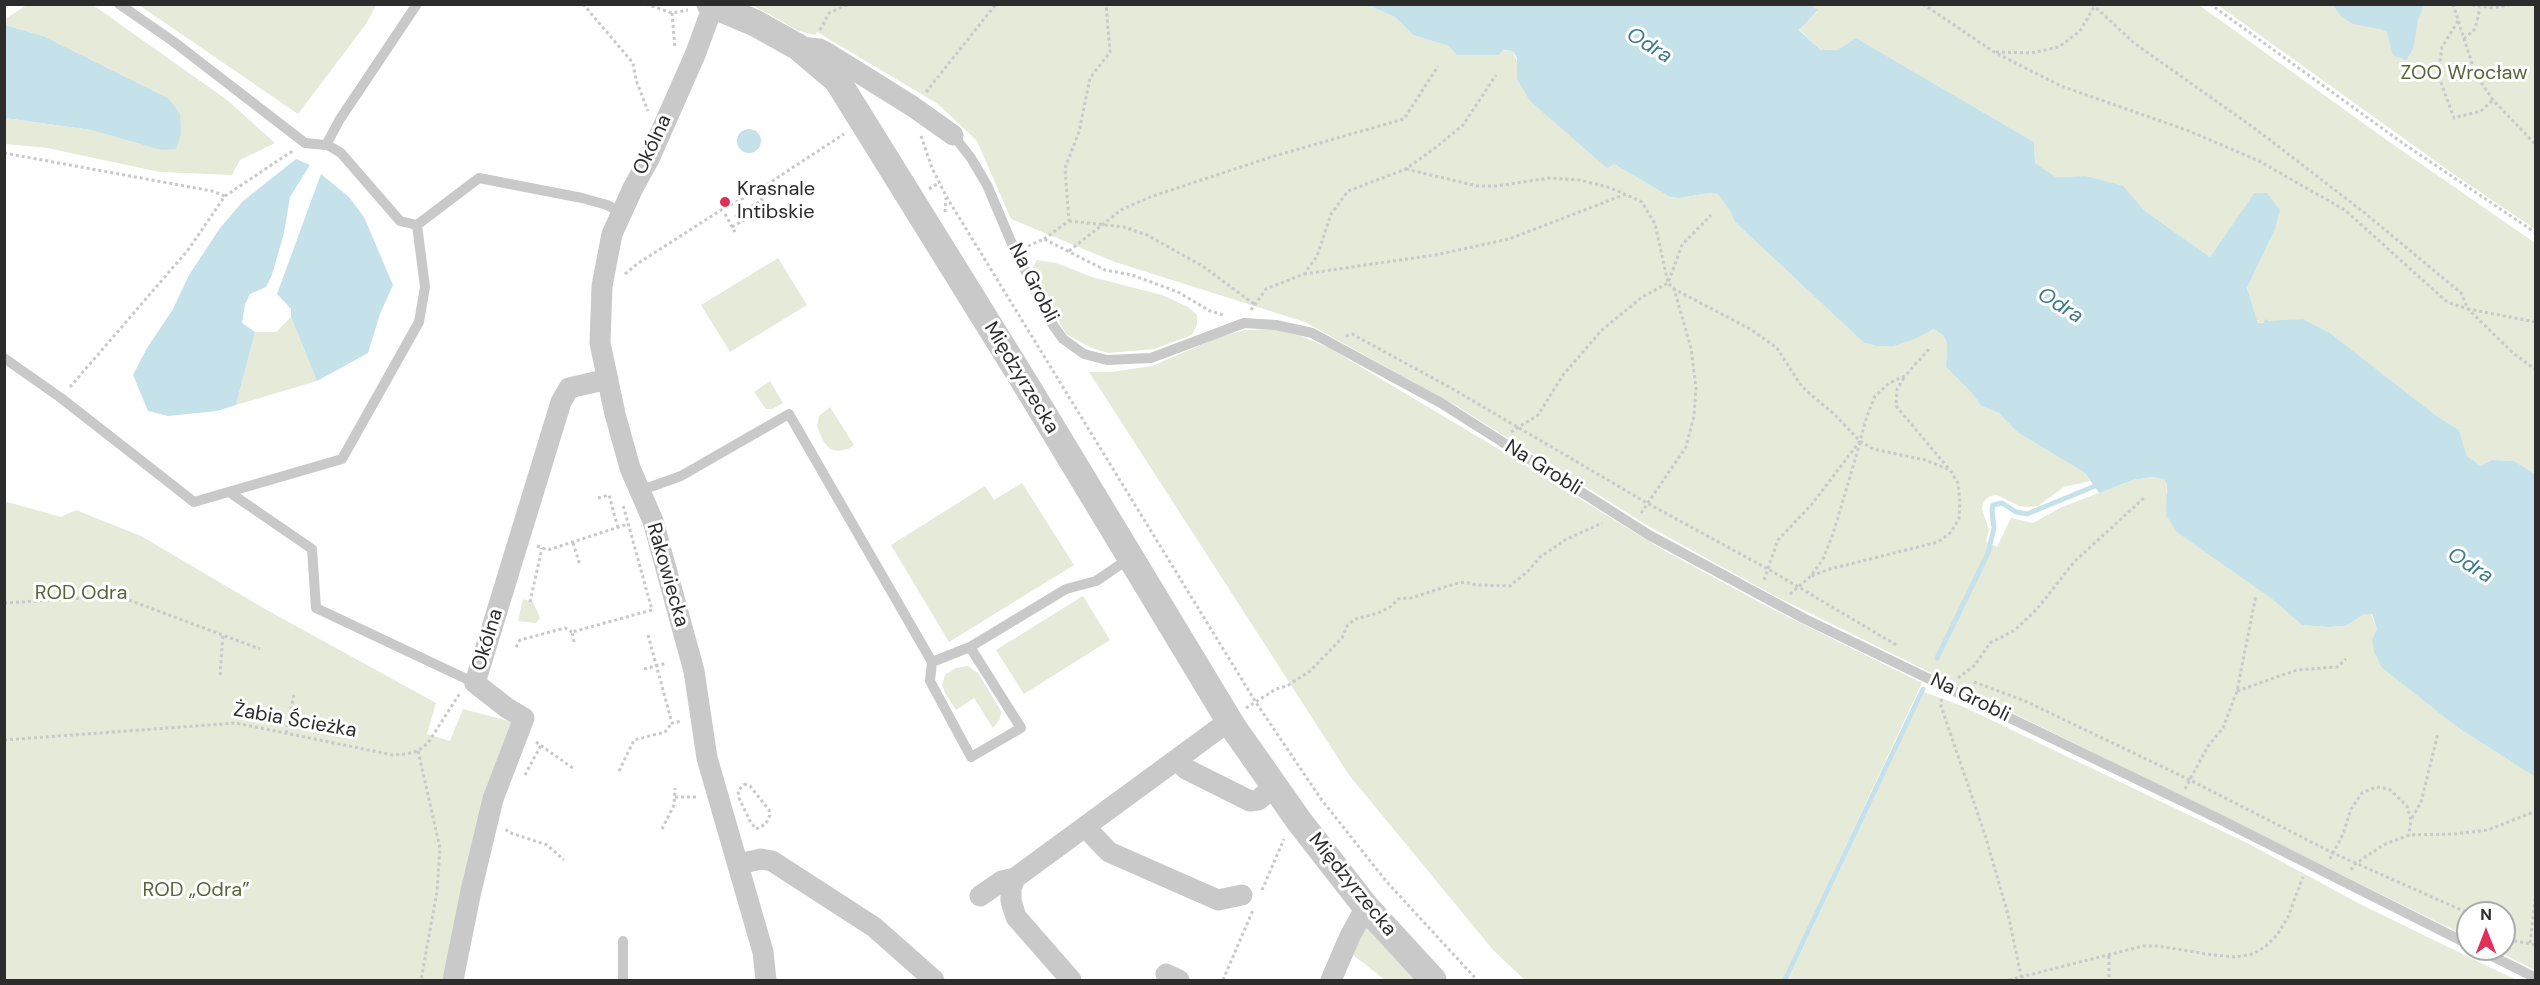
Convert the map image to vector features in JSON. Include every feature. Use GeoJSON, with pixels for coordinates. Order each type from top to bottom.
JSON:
{"type":"FeatureCollection","features":[{"type":"Feature","properties":{"kind":"street","name":"Na Grobli"},"geometry":{"type":"LineString","coordinates":[[711,5],[768,29],[921,103],[952,135]]}},
{"type":"Feature","properties":{"kind":"street","name":"Okólna"},"geometry":{"type":"LineString","coordinates":[[602,286],[612,234],[633,188],[650,159],[695,55],[711,5]]}},
{"type":"Feature","properties":{"kind":"street","name":"Międzyrzecka"},"geometry":{"type":"LineString","coordinates":[[808,48],[837,80],[864,121],[1228,721],[1274,787],[1366,907],[1433,981]]}},
{"type":"Feature","properties":{"kind":"street","name":"Rakowiecka"},"geometry":{"type":"LineString","coordinates":[[602,286],[600,343],[615,414],[639,491],[653,521],[694,671],[707,758],[763,952],[766,981]]}},
{"type":"Feature","properties":{"kind":"street","name":"Okólna"},"geometry":{"type":"LineString","coordinates":[[453,981],[493,799],[524,718],[475,683],[561,402],[569,388],[608,379]]}},
{"type":"Feature","properties":{"kind":"street"},"geometry":{"type":"LineString","coordinates":[[980,896],[1002,881],[1015,878],[1086,828],[1228,721]]}},
{"type":"Feature","properties":{"kind":"street"},"geometry":{"type":"LineString","coordinates":[[1177,760],[1186,769],[1250,801],[1258,800],[1274,787]]}},
{"type":"Feature","properties":{"kind":"street"},"geometry":{"type":"LineString","coordinates":[[1086,828],[1109,852],[1218,900],[1242,895]]}},
{"type":"Feature","properties":{"kind":"street"},"geometry":{"type":"LineString","coordinates":[[739,864],[761,859],[772,861],[874,927],[934,981]]}},
{"type":"Feature","properties":{"kind":"street"},"geometry":{"type":"LineString","coordinates":[[1015,878],[1011,888],[1011,901],[1016,917],[1021,926],[1071,981]]}},
{"type":"Feature","properties":{"kind":"street"},"geometry":{"type":"LineString","coordinates":[[1331,981],[1350,936],[1366,907]]}},
{"type":"Feature","properties":{"kind":"lane"},"geometry":{"type":"LineString","coordinates":[[119,4],[174,42],[305,143],[326,144],[341,153],[400,221],[417,225]]}},
{"type":"Feature","properties":{"kind":"lane"},"geometry":{"type":"LineString","coordinates":[[326,144],[340,119],[417,4]]}},
{"type":"Feature","properties":{"kind":"lane","name":"Na Grobli"},"geometry":{"type":"LineString","coordinates":[[952,135],[987,185],[1015,251],[1053,326],[1063,339],[1084,354],[1107,360],[1151,358],[1244,323],[1285,327],[1312,333],[1441,403],[1635,526],[1777,603],[2456,938]]}},
{"type":"Feature","properties":{"kind":"lane"},"geometry":{"type":"LineString","coordinates":[[417,225],[478,178],[582,198],[607,205],[622,213]]}},
{"type":"Feature","properties":{"kind":"lane"},"geometry":{"type":"LineString","coordinates":[[4,358],[61,398],[194,502],[342,459],[419,322],[425,287],[417,225]]}},
{"type":"Feature","properties":{"kind":"lane"},"geometry":{"type":"LineString","coordinates":[[639,491],[681,476],[789,414],[932,662],[930,681],[971,757],[1021,728],[970,647]]}},
{"type":"Feature","properties":{"kind":"lane"},"geometry":{"type":"LineString","coordinates":[[229,492],[312,549],[316,608],[475,683]]}},
{"type":"Feature","properties":{"kind":"lane"},"geometry":{"type":"LineString","coordinates":[[932,662],[970,647],[1066,589],[1096,581],[1130,558]]}},
{"type":"Feature","properties":{"kind":"lane"},"geometry":{"type":"LineString","coordinates":[[623,941],[623,981]]}},
{"type":"Feature","properties":{"kind":"lane"},"geometry":{"type":"LineString","coordinates":[[2502,961],[2535,978]]}},
{"type":"Feature","properties":{"kind":"path"},"geometry":{"type":"LineString","coordinates":[[583,4],[633,63],[636,80],[651,118]]}},
{"type":"Feature","properties":{"kind":"path"},"geometry":{"type":"LineString","coordinates":[[646,4],[672,13],[676,53]]}},
{"type":"Feature","properties":{"kind":"path"},"geometry":{"type":"LineString","coordinates":[[808,48],[818,35],[829,13],[849,4]]}},
{"type":"Feature","properties":{"kind":"path"},"geometry":{"type":"LineString","coordinates":[[996,4],[921,103],[916,122],[932,168],[1035,343],[1255,701],[1336,818],[1386,881],[1476,981]]}},
{"type":"Feature","properties":{"kind":"path"},"geometry":{"type":"LineString","coordinates":[[1069,221],[1065,168],[1079,132],[1090,78],[1110,52],[1106,4]]}},
{"type":"Feature","properties":{"kind":"path"},"geometry":{"type":"LineString","coordinates":[[1923,4],[1994,52],[2061,86],[2189,131],[2259,161],[2345,210],[2447,302],[2468,309],[2535,322]]}},
{"type":"Feature","properties":{"kind":"path"},"geometry":{"type":"LineString","coordinates":[[2210,4],[2404,144],[2535,233]]}},
{"type":"Feature","properties":{"kind":"path"},"geometry":{"type":"LineString","coordinates":[[2452,4],[2475,73],[2493,100],[2535,145]]}},
{"type":"Feature","properties":{"kind":"path"},"geometry":{"type":"LineString","coordinates":[[2466,4],[2480,7],[2512,5]]}},
{"type":"Feature","properties":{"kind":"path"},"geometry":{"type":"LineString","coordinates":[[1994,52],[2031,53],[2059,46],[2080,31],[2093,6],[2134,43],[2257,130],[2366,214],[2461,293],[2468,309],[2513,353],[2535,370]]}},
{"type":"Feature","properties":{"kind":"path"},"geometry":{"type":"LineString","coordinates":[[2464,39],[2475,29],[2480,7]]}},
{"type":"Feature","properties":{"kind":"path"},"geometry":{"type":"LineString","coordinates":[[2458,21],[2442,47],[2440,61],[2440,80],[2454,118],[2481,111],[2493,100]]}},
{"type":"Feature","properties":{"kind":"path"},"geometry":{"type":"LineString","coordinates":[[1069,250],[1121,210],[1150,197],[1274,156],[1404,119],[1438,66]]}},
{"type":"Feature","properties":{"kind":"path"},"geometry":{"type":"LineString","coordinates":[[1304,274],[1317,255],[1331,214],[1348,191],[1406,169],[1463,125],[1496,75]]}},
{"type":"Feature","properties":{"kind":"path"},"geometry":{"type":"LineString","coordinates":[[622,277],[656,252],[722,210],[757,191],[864,121]]}},
{"type":"Feature","properties":{"kind":"path"},"geometry":{"type":"LineString","coordinates":[[61,398],[188,250],[225,196],[305,143]]}},
{"type":"Feature","properties":{"kind":"path"},"geometry":{"type":"LineString","coordinates":[[4,153],[212,191],[225,196]]}},
{"type":"Feature","properties":{"kind":"path"},"geometry":{"type":"LineString","coordinates":[[1406,169],[1477,186],[1497,186],[1550,178],[1580,180],[1626,194],[1642,202],[1655,224],[1668,283],[1674,289],[1752,330],[1777,348],[1802,387],[1834,414],[1860,441],[1873,449],[1925,460],[1950,470]]}},
{"type":"Feature","properties":{"kind":"path"},"geometry":{"type":"LineString","coordinates":[[936,184],[940,182]]}},
{"type":"Feature","properties":{"kind":"path"},"geometry":{"type":"LineString","coordinates":[[732,227],[764,208],[762,205],[738,219],[736,216],[762,200],[757,191]]}},
{"type":"Feature","properties":{"kind":"path"},"geometry":{"type":"LineString","coordinates":[[1044,239],[1105,270],[1132,275],[1178,292],[1210,310],[1244,323],[1254,304],[1266,289],[1304,274],[1435,255],[1509,239],[1626,194]]}},
{"type":"Feature","properties":{"kind":"path"},"geometry":{"type":"LineString","coordinates":[[725,214],[735,232]]}},
{"type":"Feature","properties":{"kind":"path"},"geometry":{"type":"LineString","coordinates":[[1500,441],[1538,415],[1563,375],[1602,330],[1642,297],[1668,283],[1682,245],[1711,215]]}},
{"type":"Feature","properties":{"kind":"path"},"geometry":{"type":"LineString","coordinates":[[1015,251],[1044,239],[1069,221],[1124,227],[1173,248],[1204,267],[1254,304]]}},
{"type":"Feature","properties":{"kind":"path"},"geometry":{"type":"LineString","coordinates":[[1635,526],[1647,503],[1667,478],[1686,447],[1694,416],[1696,388],[1691,348],[1674,289]]}},
{"type":"Feature","properties":{"kind":"path"},"geometry":{"type":"LineString","coordinates":[[1330,342],[1353,334],[1451,388],[1647,503],[1768,569],[1900,647]]}},
{"type":"Feature","properties":{"kind":"path"},"geometry":{"type":"LineString","coordinates":[[1811,576],[1830,569],[1938,542],[1950,533],[1959,519],[1958,483],[1950,470],[1896,406],[1897,389],[1905,376],[1930,348]]}},
{"type":"Feature","properties":{"kind":"path"},"geometry":{"type":"LineString","coordinates":[[1777,603],[1799,588],[1823,559],[1833,534],[1867,416],[1875,396],[1889,383],[1905,376]]}},
{"type":"Feature","properties":{"kind":"path"},"geometry":{"type":"LineString","coordinates":[[1760,593],[1778,540],[1812,504],[1860,441]]}},
{"type":"Feature","properties":{"kind":"path"},"geometry":{"type":"LineString","coordinates":[[598,498],[609,495],[618,528]]}},
{"type":"Feature","properties":{"kind":"path"},"geometry":{"type":"LineString","coordinates":[[1959,677],[1975,665],[1990,643],[2015,630],[2037,609],[2074,562],[2145,496]]}},
{"type":"Feature","properties":{"kind":"path"},"geometry":{"type":"LineString","coordinates":[[1255,701],[1310,671],[1341,638],[1347,626],[1355,619],[1378,613],[1392,606],[1398,599],[1411,598],[1462,582],[1476,585],[1510,586],[1540,557],[1616,513]]}},
{"type":"Feature","properties":{"kind":"path"},"geometry":{"type":"LineString","coordinates":[[536,546],[548,550],[628,525]]}},
{"type":"Feature","properties":{"kind":"path"},"geometry":{"type":"LineString","coordinates":[[573,543],[580,565]]}},
{"type":"Feature","properties":{"kind":"path"},"geometry":{"type":"LineString","coordinates":[[530,602],[542,548]]}},
{"type":"Feature","properties":{"kind":"path"},"geometry":{"type":"LineString","coordinates":[[2180,801],[2208,746],[2223,728],[2237,691],[2256,595]]}},
{"type":"Feature","properties":{"kind":"path"},"geometry":{"type":"LineString","coordinates":[[4,603],[117,596],[260,650]]}},
{"type":"Feature","properties":{"kind":"path"},"geometry":{"type":"LineString","coordinates":[[516,647],[520,640],[565,628],[572,632],[652,610]]}},
{"type":"Feature","properties":{"kind":"path"},"geometry":{"type":"LineString","coordinates":[[572,632],[574,642]]}},
{"type":"Feature","properties":{"kind":"path"},"geometry":{"type":"LineString","coordinates":[[648,635],[672,723]]}},
{"type":"Feature","properties":{"kind":"path"},"geometry":{"type":"LineString","coordinates":[[220,675],[223,636]]}},
{"type":"Feature","properties":{"kind":"path"},"geometry":{"type":"LineString","coordinates":[[2237,691],[2298,670],[2337,667],[2346,659]]}},
{"type":"Feature","properties":{"kind":"path"},"geometry":{"type":"LineString","coordinates":[[644,669],[667,663]]}},
{"type":"Feature","properties":{"kind":"path"},"geometry":{"type":"LineString","coordinates":[[1949,672],[2025,701],[2190,780],[2333,854],[2456,908]]}},
{"type":"Feature","properties":{"kind":"path"},"geometry":{"type":"LineString","coordinates":[[422,981],[437,891],[440,848],[418,751],[428,743],[464,689],[475,683]]}},
{"type":"Feature","properties":{"kind":"path"},"geometry":{"type":"LineString","coordinates":[[1948,687],[1940,703],[1985,835],[2008,914],[2022,978]]}},
{"type":"Feature","properties":{"kind":"path"},"geometry":{"type":"LineString","coordinates":[[286,733],[294,694]]}},
{"type":"Feature","properties":{"kind":"path"},"geometry":{"type":"LineString","coordinates":[[618,771],[634,740],[665,732],[672,723],[684,720]]}},
{"type":"Feature","properties":{"kind":"path","name":"Żabia Ścieżka"},"geometry":{"type":"LineString","coordinates":[[4,740],[236,723],[393,755],[418,751]]}},
{"type":"Feature","properties":{"kind":"path"},"geometry":{"type":"LineString","coordinates":[[2409,835],[2411,820],[2421,802],[2438,733]]}},
{"type":"Feature","properties":{"kind":"path"},"geometry":{"type":"LineString","coordinates":[[536,741],[574,769]]}},
{"type":"Feature","properties":{"kind":"path"},"geometry":{"type":"LineString","coordinates":[[525,776],[541,745]]}},
{"type":"Feature","properties":{"kind":"path"},"geometry":{"type":"LineString","coordinates":[[744,783],[750,786],[769,810],[770,815],[766,824],[756,829],[739,798],[738,791],[744,783]]}},
{"type":"Feature","properties":{"kind":"path"},"geometry":{"type":"LineString","coordinates":[[2324,872],[2343,834],[2350,809],[2362,793],[2376,787],[2389,789],[2407,806],[2411,820]]}},
{"type":"Feature","properties":{"kind":"path"},"geometry":{"type":"LineString","coordinates":[[662,829],[674,805],[675,788]]}},
{"type":"Feature","properties":{"kind":"path"},"geometry":{"type":"LineString","coordinates":[[675,796],[702,796]]}},
{"type":"Feature","properties":{"kind":"path"},"geometry":{"type":"LineString","coordinates":[[2343,882],[2355,864],[2383,845],[2409,835],[2454,834],[2488,830],[2535,811]]}},
{"type":"Feature","properties":{"kind":"path"},"geometry":{"type":"LineString","coordinates":[[509,818],[508,832],[547,845],[564,860]]}},
{"type":"Feature","properties":{"kind":"path"},"geometry":{"type":"LineString","coordinates":[[2009,981],[2143,946],[2158,946],[2213,956],[2236,957],[2253,954],[2277,935],[2288,917],[2308,864]]}},
{"type":"Feature","properties":{"kind":"path"},"geometry":{"type":"LineString","coordinates":[[2530,943],[2535,891]]}},
{"type":"Feature","properties":{"kind":"path"},"geometry":{"type":"LineString","coordinates":[[2516,941],[2535,945]]}},
{"type":"Feature","properties":{"kind":"path"},"geometry":{"type":"LineString","coordinates":[[2109,956],[2109,981]]}},
{"type":"Feature","properties":{"kind":"green space"},"geometry":{"type":"Polygon","coordinates":[[[27,5],[93,5],[227,100],[275,143],[240,160],[232,175],[160,172],[47,148],[5,144],[4,118],[91,130],[161,150],[168,98],[43,36],[5,25],[5,19],[27,5]]]}},
{"type":"Feature","properties":{"kind":"green space"},"geometry":{"type":"Polygon","coordinates":[[[139,5],[376,5],[366,24],[298,114],[139,5]]]}},
{"type":"Feature","properties":{"kind":"green space"},"geometry":{"type":"Polygon","coordinates":[[[752,5],[1368,5],[1395,17],[1413,35],[1449,46],[1513,51],[1530,101],[1557,123],[1614,164],[1670,197],[1718,194],[1732,212],[1735,222],[1863,342],[1915,339],[1934,329],[1943,335],[1947,344],[1946,367],[1972,393],[1981,406],[1999,413],[2017,432],[2085,473],[2090,481],[2064,487],[2038,506],[2019,506],[1997,495],[1990,496],[1984,501],[1982,509],[1989,530],[1986,541],[1997,547],[2011,518],[2033,523],[2062,507],[2133,480],[2152,477],[2164,479],[2167,485],[2166,493],[2302,625],[2345,626],[2365,614],[2371,614],[2377,629],[2372,639],[2382,668],[2457,727],[2535,777],[2535,970],[2516,961],[2516,901],[2456,901],[2456,931],[1773,595],[1650,527],[1458,407],[1305,322],[1115,262],[1011,219],[977,141],[938,104],[817,32],[815,35],[799,31],[752,5]]]}},
{"type":"Feature","properties":{"kind":"green space"},"geometry":{"type":"Polygon","coordinates":[[[1810,5],[2199,5],[2535,243],[2535,474],[2514,461],[2492,460],[2481,466],[2467,456],[2459,430],[2438,417],[2330,333],[2303,319],[2258,323],[2247,288],[2275,229],[2254,193],[2210,257],[2145,211],[2123,187],[2086,176],[2056,177],[2035,163],[2034,142],[1856,38],[1837,50],[1821,50],[1799,29],[1818,11],[1810,5]]]}},
{"type":"Feature","properties":{"kind":"green space","name":"ZOO Wrocław"},"geometry":{"type":"Polygon","coordinates":[[[2218,5],[2535,5],[2535,229],[2452,173],[2218,5]]]}},
{"type":"Feature","properties":{"kind":"green space"},"geometry":{"type":"Polygon","coordinates":[[[778,258],[807,305],[730,352],[701,305],[778,258]]]}},
{"type":"Feature","properties":{"kind":"green space"},"geometry":{"type":"Polygon","coordinates":[[[1037,260],[1056,263],[1092,277],[1162,295],[1188,307],[1197,315],[1197,325],[1192,335],[1154,349],[1108,353],[1092,348],[1066,334],[1032,269],[1037,260]]]}},
{"type":"Feature","properties":{"kind":"green space"},"geometry":{"type":"Polygon","coordinates":[[[291,317],[317,381],[236,405],[255,332],[276,332],[291,317]]]}},
{"type":"Feature","properties":{"kind":"green space"},"geometry":{"type":"Polygon","coordinates":[[[1274,329],[1301,336],[1329,348],[1665,551],[1774,610],[1922,683],[1783,980],[1525,980],[1494,951],[1349,775],[1089,372],[1111,372],[1152,366],[1219,337],[1245,330],[1274,329]]]}},
{"type":"Feature","properties":{"kind":"green space"},"geometry":{"type":"Polygon","coordinates":[[[770,381],[783,403],[772,409],[766,409],[754,392],[770,381]]]}},
{"type":"Feature","properties":{"kind":"green space"},"geometry":{"type":"Polygon","coordinates":[[[830,407],[854,445],[848,449],[838,451],[830,449],[823,441],[817,426],[819,416],[830,407]]]}},
{"type":"Feature","properties":{"kind":"green space"},"geometry":{"type":"Polygon","coordinates":[[[1022,483],[1074,565],[949,642],[891,545],[985,486],[994,500],[1022,483]]]}},
{"type":"Feature","properties":{"kind":"green space"},"geometry":{"type":"Polygon","coordinates":[[[4,501],[61,517],[76,510],[141,536],[265,609],[436,703],[427,734],[450,741],[463,709],[516,723],[446,980],[5,980],[4,501]]]}},
{"type":"Feature","properties":{"kind":"green space"},"geometry":{"type":"Polygon","coordinates":[[[1083,596],[1110,640],[1024,694],[996,650],[1083,596]]]}},
{"type":"Feature","properties":{"kind":"green space"},"geometry":{"type":"Polygon","coordinates":[[[523,599],[533,602],[540,618],[536,623],[518,621],[523,599]]]}},
{"type":"Feature","properties":{"kind":"green space"},"geometry":{"type":"Polygon","coordinates":[[[968,666],[978,673],[1001,711],[1000,719],[993,728],[974,698],[956,710],[945,693],[942,685],[945,675],[956,668],[968,666]]]}},
{"type":"Feature","properties":{"kind":"green space"},"geometry":{"type":"Polygon","coordinates":[[[1924,692],[1962,706],[2247,843],[2362,905],[2456,951],[2456,961],[2477,961],[2516,980],[1788,980],[1924,692]]]}},
{"type":"Feature","properties":{"kind":"green space"},"geometry":{"type":"Polygon","coordinates":[[[1365,925],[1422,980],[1385,980],[1353,955],[1365,925]]]}},
{"type":"Feature","properties":{"kind":"water","name":"Odra"},"geometry":{"type":"Polygon","coordinates":[[[1368,5],[1810,5],[1818,10],[1799,30],[1821,50],[1837,50],[1856,38],[2034,142],[2035,163],[2056,177],[2086,176],[2123,186],[2145,211],[2210,257],[2254,193],[2267,193],[2280,210],[2275,229],[2247,288],[2258,323],[2263,323],[2266,319],[2268,321],[2303,319],[2330,333],[2438,417],[2459,430],[2467,456],[2481,466],[2492,460],[2514,461],[2535,474],[2535,777],[2457,727],[2382,668],[2374,651],[2372,639],[2377,629],[2372,614],[2365,614],[2345,626],[2302,625],[2275,601],[2177,532],[2166,515],[2167,485],[2164,479],[2152,477],[2133,480],[2099,493],[2085,473],[2017,432],[1999,413],[1981,406],[1972,393],[1946,367],[1947,343],[1943,335],[1934,329],[1915,339],[1893,346],[1877,346],[1863,342],[1735,222],[1718,194],[1670,197],[1614,164],[1607,168],[1530,101],[1517,79],[1517,58],[1513,51],[1503,50],[1498,55],[1457,55],[1449,46],[1413,35],[1395,17],[1368,5]]]}},
{"type":"Feature","properties":{"kind":"water"},"geometry":{"type":"Polygon","coordinates":[[[2333,5],[2424,5],[2418,20],[2413,49],[2406,60],[2393,55],[2387,32],[2353,24],[2341,16],[2333,5]]]}},
{"type":"Feature","properties":{"kind":"water"},"geometry":{"type":"Polygon","coordinates":[[[5,25],[43,36],[168,98],[180,114],[181,134],[176,149],[161,150],[91,130],[5,118],[5,25]]]}},
{"type":"Feature","properties":{"kind":"water"},"geometry":{"type":"Polygon","coordinates":[[[749,129],[754,130],[760,136],[760,146],[754,152],[749,153],[744,152],[738,146],[737,141],[738,136],[744,130],[749,129]]]}},
{"type":"Feature","properties":{"kind":"water"},"geometry":{"type":"Polygon","coordinates":[[[296,159],[310,165],[290,197],[284,233],[272,275],[266,287],[250,294],[245,304],[242,323],[255,332],[236,405],[217,411],[168,416],[148,411],[133,375],[147,348],[173,309],[189,275],[220,228],[243,201],[296,159]]]}},
{"type":"Feature","properties":{"kind":"water"},"geometry":{"type":"Polygon","coordinates":[[[321,174],[349,197],[364,217],[393,285],[380,314],[368,353],[317,381],[291,317],[291,309],[277,294],[321,174]]]}},
{"type":"Feature","properties":{"kind":"waterway"},"geometry":{"type":"LineString","coordinates":[[1937,658],[1988,553],[1994,528],[1993,505],[2002,503],[2016,512],[2027,514],[2095,486],[2098,480]]}},
{"type":"Feature","properties":{"kind":"waterway"},"geometry":{"type":"LineString","coordinates":[[1785,980],[1923,689]]}},
{"type":"Feature","properties":{"kind":"place","name":"Krasnale Intibskie"},"geometry":{"type":"Point","coordinates":[725,202]}},
{"type":"Feature","properties":{"kind":"park label","name":"ROD Odra"},"geometry":{"type":"Point","coordinates":[81,594]}},
{"type":"Feature","properties":{"kind":"park label","name":"ROD „Odra”"},"geometry":{"type":"Point","coordinates":[196,891]}}]}
